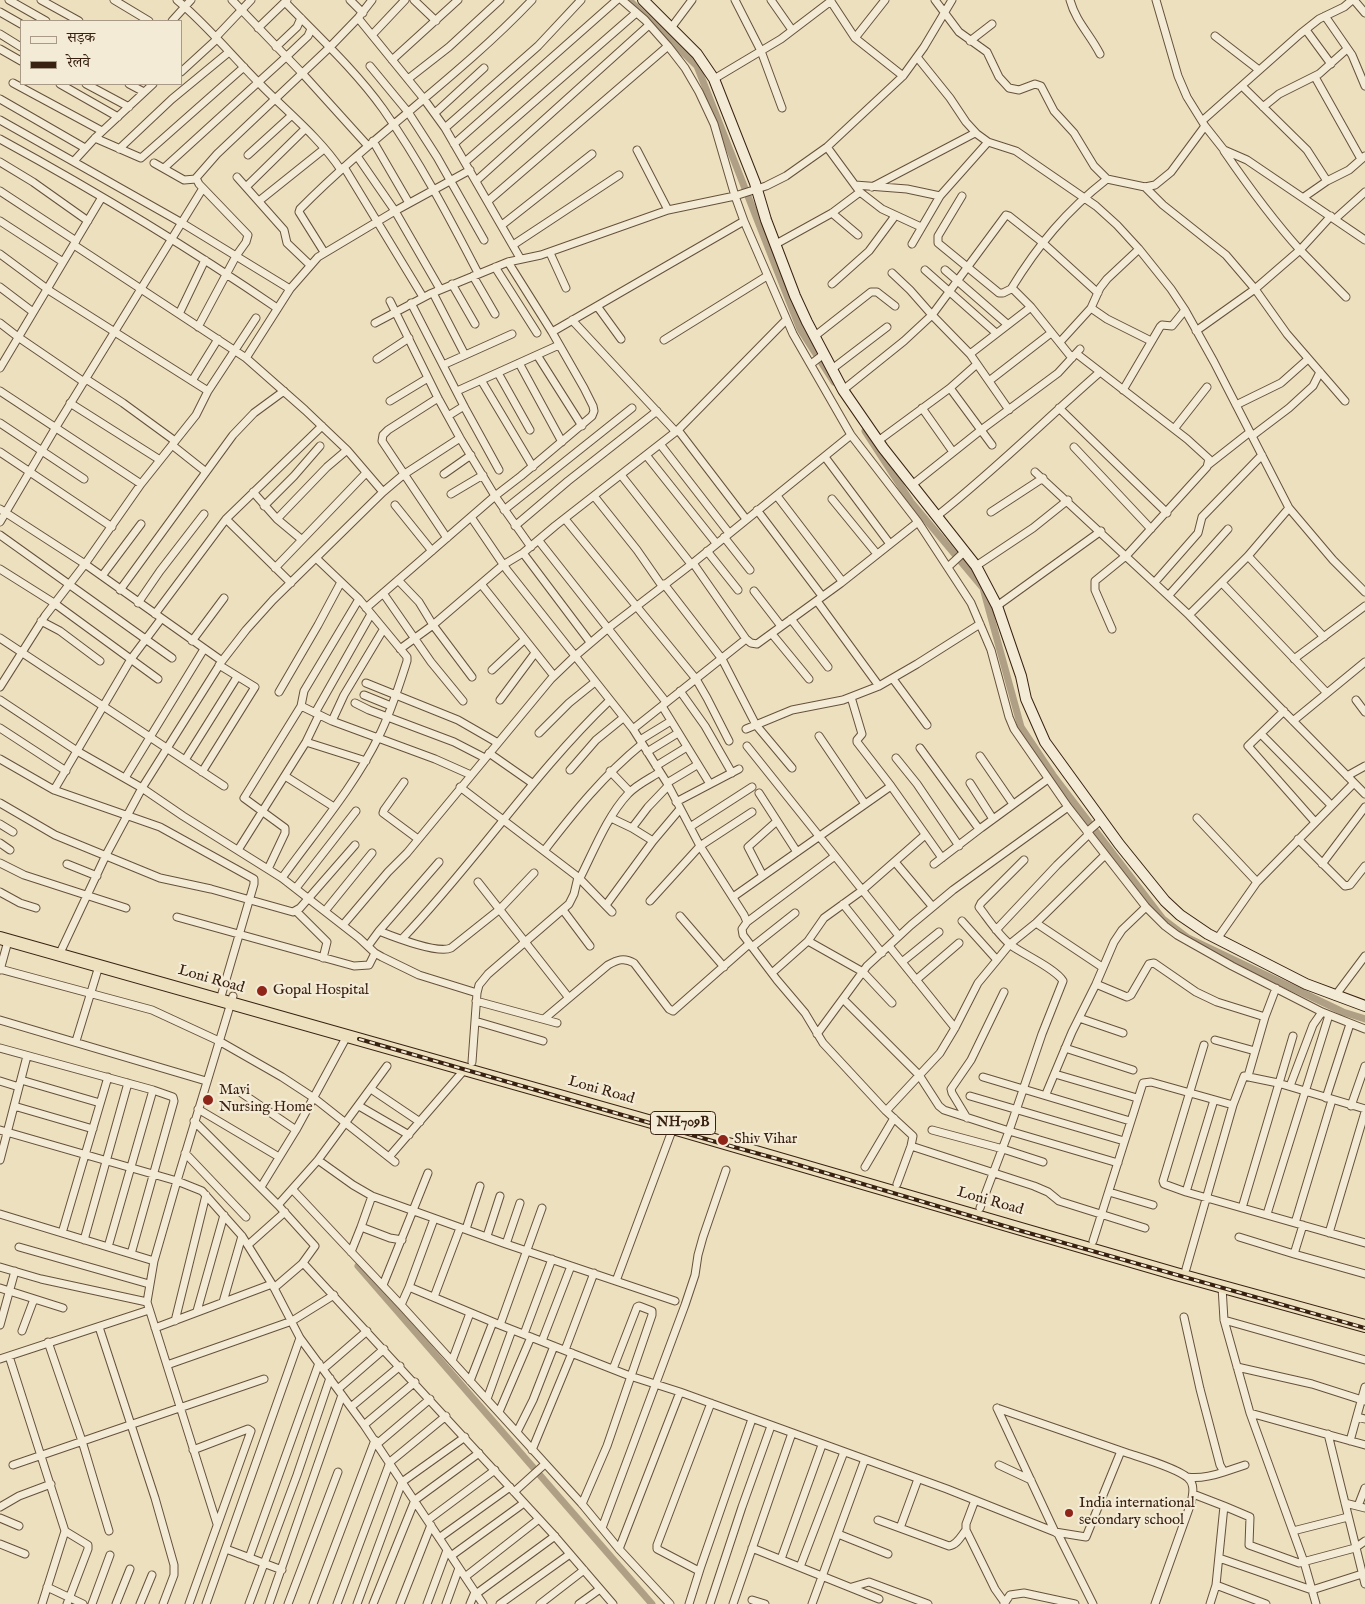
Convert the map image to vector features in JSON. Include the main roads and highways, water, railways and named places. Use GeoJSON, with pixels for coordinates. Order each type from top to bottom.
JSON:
{"type":"FeatureCollection","features":[{"type":"Feature","properties":{"kind":"highway","name":"Loni Road"},"geometry":{"type":"LineString","coordinates":[[3,937],[60,951],[897,1184],[1186,1269],[1365,1318]]}},
{"type":"Feature","properties":{"kind":"highway","name":"Loni Road"},"geometry":{"type":"LineString","coordinates":[[60,951],[99,966],[227,998],[347,1036],[468,1066],[673,1128],[1365,1326]]}},
{"type":"Feature","properties":{"kind":"waterway"},"geometry":{"type":"LineString","coordinates":[[629,0],[697,66],[800,329],[834,382]]}},
{"type":"Feature","properties":{"kind":"waterway"},"geometry":{"type":"LineString","coordinates":[[865,431],[911,502],[983,588],[1021,727],[1053,775],[1163,919],[1188,938],[1343,1012],[1365,1019]]}},
{"type":"Feature","properties":{"kind":"waterway"},"geometry":{"type":"LineString","coordinates":[[358,1266],[652,1604]]}},
{"type":"Feature","properties":{"kind":"railway"},"geometry":{"type":"LineString","coordinates":[[359,1039],[1018,1230],[1365,1328]]}},
{"type":"Feature","properties":{"kind":"place","name":"Gopal Hospital"},"geometry":{"type":"Point","coordinates":[262,991]}},
{"type":"Feature","properties":{"kind":"place","name":"Mavi Nursing Home"},"geometry":{"type":"Point","coordinates":[208,1100]}},
{"type":"Feature","properties":{"kind":"place","name":"Shiv Vihar"},"geometry":{"type":"Point","coordinates":[723,1140]}},
{"type":"Feature","properties":{"kind":"place","name":"India international secondary school"},"geometry":{"type":"Point","coordinates":[1069,1513]}}]}
